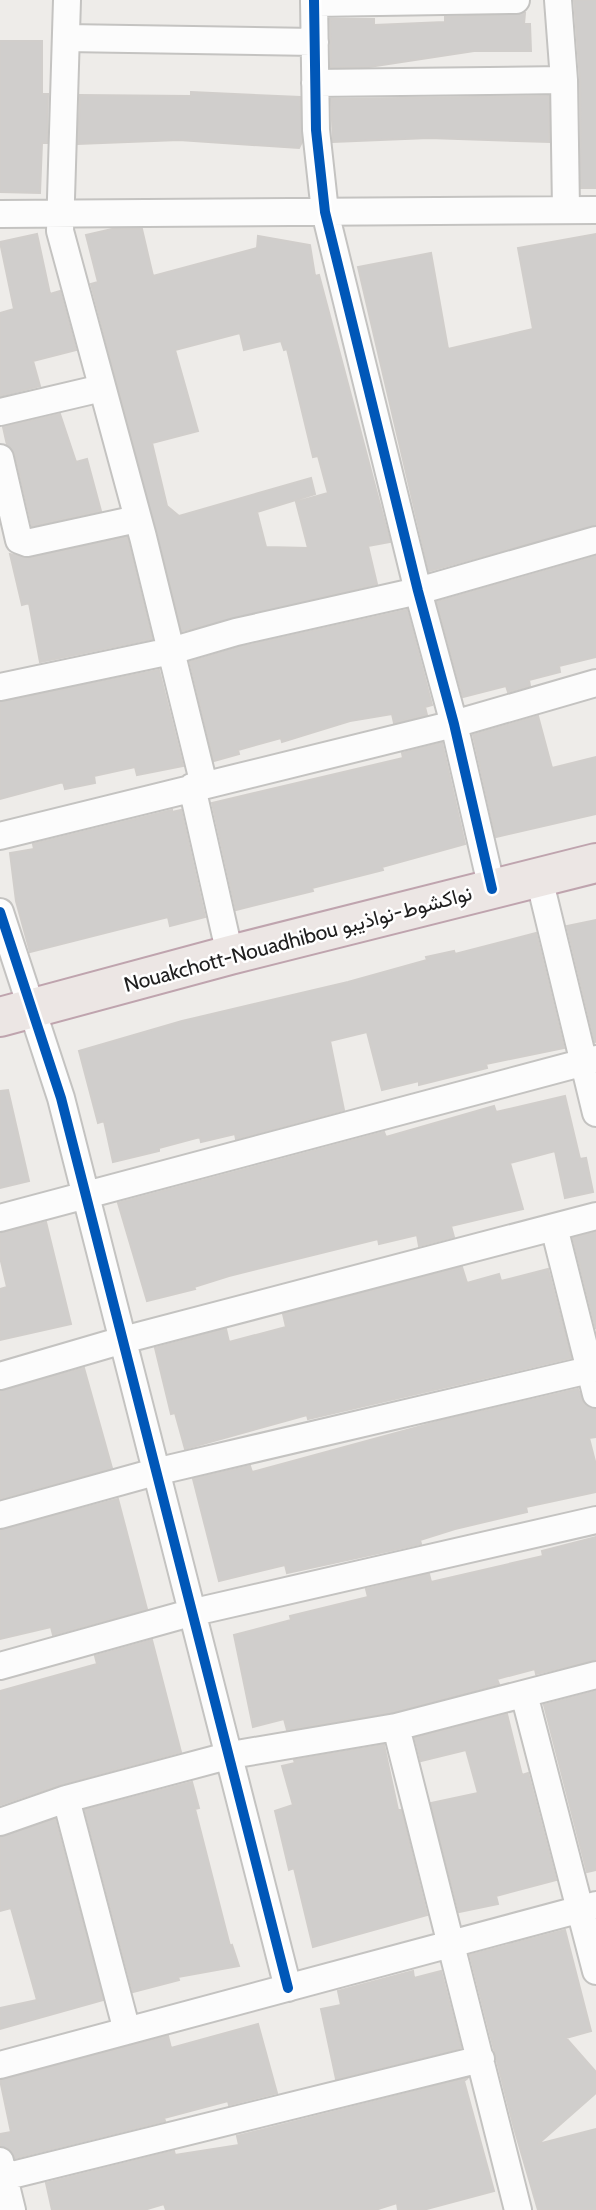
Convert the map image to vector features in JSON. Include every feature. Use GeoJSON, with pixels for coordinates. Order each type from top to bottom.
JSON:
{"type":"FeatureCollection","features":[{"type":"Feature","properties":{"kind":"highway","name":"Nouakchott-Nouadhibou نواكشوط-نواذيبو"},"geometry":{"type":"LineString","coordinates":[[17,1013],[230,955],[596,863]]}},
{"type":"Feature","properties":{"kind":"street"},"geometry":{"type":"LineString","coordinates":[[66,0],[61,215],[63,246],[171,651],[230,955]]}},
{"type":"Feature","properties":{"kind":"street"},"geometry":{"type":"LineString","coordinates":[[492,889],[454,723],[418,591],[325,212],[318,156],[314,2],[516,0]]}},
{"type":"Feature","properties":{"kind":"street"},"geometry":{"type":"LineString","coordinates":[[558,0],[564,80],[566,209]]}},
{"type":"Feature","properties":{"kind":"street"},"geometry":{"type":"LineString","coordinates":[[66,37],[315,42]]}},
{"type":"Feature","properties":{"kind":"street"},"geometry":{"type":"LineString","coordinates":[[315,83],[564,80]]}},
{"type":"Feature","properties":{"kind":"street"},"geometry":{"type":"LineString","coordinates":[[0,214],[596,210]]}},
{"type":"Feature","properties":{"kind":"street"},"geometry":{"type":"LineString","coordinates":[[0,412],[102,388]]}},
{"type":"Feature","properties":{"kind":"street"},"geometry":{"type":"LineString","coordinates":[[0,458],[19,540],[27,543],[137,519]]}},
{"type":"Feature","properties":{"kind":"street"},"geometry":{"type":"LineString","coordinates":[[0,687],[171,651],[236,632],[418,591],[596,540]]}},
{"type":"Feature","properties":{"kind":"street"},"geometry":{"type":"LineString","coordinates":[[0,836],[454,723],[596,683]]}},
{"type":"Feature","properties":{"kind":"street"},"geometry":{"type":"LineString","coordinates":[[539,878],[590,1061],[596,1113]]}},
{"type":"Feature","properties":{"kind":"street"},"geometry":{"type":"LineString","coordinates":[[0,912],[17,1013],[87,1198],[190,1613],[231,1755],[288,1988]]}},
{"type":"Feature","properties":{"kind":"street"},"geometry":{"type":"LineString","coordinates":[[0,1219],[87,1198],[590,1061]]}},
{"type":"Feature","properties":{"kind":"street"},"geometry":{"type":"LineString","coordinates":[[0,1376],[123,1340],[596,1216]]}},
{"type":"Feature","properties":{"kind":"street"},"geometry":{"type":"LineString","coordinates":[[0,1515],[155,1472],[593,1382],[554,1227]]}},
{"type":"Feature","properties":{"kind":"street"},"geometry":{"type":"LineString","coordinates":[[0,1666],[190,1613],[596,1520]]}},
{"type":"Feature","properties":{"kind":"street"},"geometry":{"type":"LineString","coordinates":[[0,1822],[66,1799],[231,1755],[396,1727],[596,1675]]}},
{"type":"Feature","properties":{"kind":"street"},"geometry":{"type":"LineString","coordinates":[[524,1694],[588,1907],[596,1971]]}},
{"type":"Feature","properties":{"kind":"street"},"geometry":{"type":"LineString","coordinates":[[396,1727],[518,2210]]}},
{"type":"Feature","properties":{"kind":"street"},"geometry":{"type":"LineString","coordinates":[[66,1799],[127,2031]]}},
{"type":"Feature","properties":{"kind":"street"},"geometry":{"type":"LineString","coordinates":[[0,2064],[588,1907]]}},
{"type":"Feature","properties":{"kind":"street"},"geometry":{"type":"LineString","coordinates":[[12,2210],[2,2169],[481,2059]]}},
{"type":"Feature","properties":{"kind":"building"},"geometry":{"type":"Polygon","coordinates":[[[574,0],[596,0],[596,188],[581,188],[580,80],[574,0]]]}},
{"type":"Feature","properties":{"kind":"building"},"geometry":{"type":"Polygon","coordinates":[[[525,13],[524,24],[530,24],[531,51],[474,51],[369,67],[331,67],[330,19],[374,19],[374,25],[445,22],[445,17],[525,13]]]}},
{"type":"Feature","properties":{"kind":"building"},"geometry":{"type":"Polygon","coordinates":[[[0,41],[42,41],[42,94],[48,94],[47,143],[42,143],[40,193],[0,192],[0,41]]]}},
{"type":"Feature","properties":{"kind":"building"},"geometry":{"type":"Polygon","coordinates":[[[191,92],[300,97],[302,142],[299,148],[179,140],[78,144],[80,95],[191,96],[191,92]]]}},
{"type":"Feature","properties":{"kind":"building"},"geometry":{"type":"Polygon","coordinates":[[[549,96],[549,142],[429,138],[333,142],[331,99],[549,96]]]}},
{"type":"Feature","properties":{"kind":"building"},"geometry":{"type":"Polygon","coordinates":[[[112,229],[142,229],[153,276],[257,248],[258,236],[310,245],[315,276],[319,275],[390,542],[368,546],[377,584],[182,631],[91,284],[98,282],[86,235],[112,229]],[[240,333],[175,350],[198,431],[152,443],[167,506],[179,516],[311,478],[315,494],[257,512],[266,547],[308,548],[296,502],[328,493],[318,456],[313,457],[287,349],[284,350],[281,341],[244,350],[240,333]]]}},
{"type":"Feature","properties":{"kind":"building"},"geometry":{"type":"Polygon","coordinates":[[[37,234],[50,294],[60,291],[76,350],[33,361],[40,386],[0,396],[0,313],[14,309],[0,242],[37,234]]]}},
{"type":"Feature","properties":{"kind":"building"},"geometry":{"type":"Polygon","coordinates":[[[596,234],[596,525],[429,571],[358,267],[431,253],[448,349],[533,329],[518,248],[596,234]]]}},
{"type":"Feature","properties":{"kind":"building"},"geometry":{"type":"Polygon","coordinates":[[[60,414],[76,462],[87,459],[101,511],[32,526],[15,454],[7,445],[3,427],[60,414]]]}},
{"type":"Feature","properties":{"kind":"building"},"geometry":{"type":"Polygon","coordinates":[[[127,537],[152,639],[40,662],[29,603],[22,605],[10,554],[30,558],[127,537]]]}},
{"type":"Feature","properties":{"kind":"building"},"geometry":{"type":"Polygon","coordinates":[[[596,556],[596,657],[559,666],[560,672],[529,680],[530,686],[508,692],[506,686],[463,697],[437,602],[596,556]]]}},
{"type":"Feature","properties":{"kind":"building"},"geometry":{"type":"Polygon","coordinates":[[[407,610],[432,705],[425,707],[427,715],[394,723],[392,714],[350,721],[282,742],[281,738],[238,750],[239,754],[214,761],[190,662],[240,647],[407,610]]]}},
{"type":"Feature","properties":{"kind":"building"},"geometry":{"type":"Polygon","coordinates":[[[159,670],[183,766],[137,775],[135,767],[94,776],[95,783],[65,789],[63,782],[0,799],[0,702],[159,670]]]}},
{"type":"Feature","properties":{"kind":"building"},"geometry":{"type":"Polygon","coordinates":[[[538,716],[552,768],[596,757],[596,814],[496,837],[473,735],[538,716]]]}},
{"type":"Feature","properties":{"kind":"building"},"geometry":{"type":"Polygon","coordinates":[[[442,743],[465,844],[382,867],[383,870],[312,888],[313,891],[236,910],[212,803],[403,758],[402,753],[442,743]]]}},
{"type":"Feature","properties":{"kind":"building"},"geometry":{"type":"Polygon","coordinates":[[[181,810],[205,917],[170,926],[168,917],[30,952],[16,901],[10,853],[34,849],[33,844],[181,810]]]}},
{"type":"Feature","properties":{"kind":"building"},"geometry":{"type":"Polygon","coordinates":[[[596,920],[596,1041],[595,1042],[567,926],[596,920]]]}},
{"type":"Feature","properties":{"kind":"building"},"geometry":{"type":"Polygon","coordinates":[[[536,933],[564,1048],[486,1064],[487,1068],[419,1085],[419,1081],[382,1090],[367,1032],[330,1041],[344,1110],[236,1139],[235,1134],[201,1142],[200,1137],[159,1148],[159,1151],[113,1162],[104,1121],[98,1123],[79,1051],[182,1021],[348,982],[427,960],[426,957],[454,951],[455,954],[536,933]]]}},
{"type":"Feature","properties":{"kind":"building"},"geometry":{"type":"Polygon","coordinates":[[[8,1090],[29,1181],[0,1188],[0,1091],[8,1090]]]}},
{"type":"Feature","properties":{"kind":"building"},"geometry":{"type":"Polygon","coordinates":[[[565,1096],[580,1159],[586,1158],[593,1192],[565,1198],[555,1151],[510,1163],[523,1209],[451,1226],[454,1237],[419,1246],[417,1235],[379,1244],[378,1239],[229,1276],[194,1287],[195,1289],[147,1301],[118,1203],[384,1132],[386,1137],[494,1106],[496,1112],[565,1096]]]}},
{"type":"Feature","properties":{"kind":"building"},"geometry":{"type":"Polygon","coordinates":[[[46,1222],[71,1324],[0,1340],[0,1289],[7,1287],[0,1257],[0,1233],[46,1222]]]}},
{"type":"Feature","properties":{"kind":"building"},"geometry":{"type":"Polygon","coordinates":[[[596,1232],[596,1329],[573,1238],[596,1232]]]}},
{"type":"Feature","properties":{"kind":"building"},"geometry":{"type":"Polygon","coordinates":[[[462,1267],[467,1283],[499,1274],[501,1281],[548,1269],[571,1358],[308,1419],[307,1415],[185,1449],[175,1413],[171,1414],[155,1348],[226,1329],[229,1342],[286,1327],[283,1314],[462,1267]]]}},
{"type":"Feature","properties":{"kind":"building"},"geometry":{"type":"Polygon","coordinates":[[[84,1368],[112,1468],[0,1499],[0,1391],[84,1368]]]}},
{"type":"Feature","properties":{"kind":"building"},"geometry":{"type":"Polygon","coordinates":[[[578,1389],[584,1404],[596,1409],[596,1437],[589,1438],[596,1465],[596,1492],[526,1507],[527,1512],[455,1529],[420,1540],[421,1544],[287,1573],[285,1565],[219,1581],[193,1479],[250,1466],[252,1472],[440,1421],[578,1389]]]}},
{"type":"Feature","properties":{"kind":"building"},"geometry":{"type":"Polygon","coordinates":[[[118,1499],[147,1609],[53,1635],[51,1627],[0,1639],[0,1530],[118,1499]]]}},
{"type":"Feature","properties":{"kind":"building"},"geometry":{"type":"Polygon","coordinates":[[[596,1537],[596,1660],[536,1674],[535,1669],[497,1679],[499,1684],[393,1712],[287,1730],[284,1719],[253,1727],[234,1635],[291,1620],[290,1616],[368,1597],[366,1589],[429,1574],[431,1582],[543,1556],[542,1551],[596,1537]]]}},
{"type":"Feature","properties":{"kind":"building"},"geometry":{"type":"Polygon","coordinates":[[[152,1640],[181,1752],[62,1784],[0,1805],[0,1691],[97,1664],[95,1656],[152,1640]]]}},
{"type":"Feature","properties":{"kind":"building"},"geometry":{"type":"Polygon","coordinates":[[[596,1691],[596,1870],[587,1872],[544,1705],[596,1691]]]}},
{"type":"Feature","properties":{"kind":"building"},"geometry":{"type":"Polygon","coordinates":[[[507,1714],[522,1775],[528,1773],[556,1880],[496,1896],[498,1904],[459,1912],[431,1803],[478,1793],[466,1750],[421,1761],[415,1738],[507,1714]]]}},
{"type":"Feature","properties":{"kind":"building"},"geometry":{"type":"Polygon","coordinates":[[[384,1745],[398,1810],[401,1810],[427,1915],[313,1947],[294,1868],[289,1870],[275,1811],[293,1805],[282,1766],[295,1763],[294,1760],[384,1745]]]}},
{"type":"Feature","properties":{"kind":"building"},"geometry":{"type":"Polygon","coordinates":[[[192,1782],[199,1808],[195,1809],[230,1946],[232,1945],[239,1966],[178,1977],[179,1980],[133,1992],[85,1810],[192,1782]]]}},
{"type":"Feature","properties":{"kind":"building"},"geometry":{"type":"Polygon","coordinates":[[[55,1819],[103,2000],[0,2029],[0,2008],[37,2000],[11,1908],[0,1911],[0,1837],[55,1819]]]}},
{"type":"Feature","properties":{"kind":"building"},"geometry":{"type":"Polygon","coordinates":[[[565,1930],[591,2031],[566,2038],[596,2072],[596,2093],[538,2144],[596,2129],[596,2210],[538,2210],[470,1955],[565,1930]]]}},
{"type":"Feature","properties":{"kind":"building"},"geometry":{"type":"Polygon","coordinates":[[[413,1971],[414,1978],[441,1971],[461,2048],[336,2079],[321,2009],[341,2005],[338,1991],[413,1971]]]}},
{"type":"Feature","properties":{"kind":"building"},"geometry":{"type":"Polygon","coordinates":[[[258,2024],[277,2093],[229,2105],[228,2101],[164,2118],[165,2121],[15,2158],[11,2150],[0,2146],[0,2134],[11,2132],[0,2080],[168,2036],[171,2048],[258,2024]]]}},
{"type":"Feature","properties":{"kind":"building"},"geometry":{"type":"Polygon","coordinates":[[[468,2078],[464,2081],[494,2191],[423,2210],[398,2210],[397,2203],[375,2210],[166,2210],[164,2204],[144,2210],[52,2210],[46,2183],[174,2151],[175,2155],[239,2145],[237,2136],[468,2078]]]}},
{"type":"Feature","properties":{"kind":"cycle path"},"geometry":{"type":"LineString","coordinates":[[314,0],[316,130],[325,212],[418,591],[454,724],[492,889]]}},
{"type":"Feature","properties":{"kind":"cycle path"},"geometry":{"type":"LineString","coordinates":[[0,912],[61,1098],[288,1988]]}}]}
